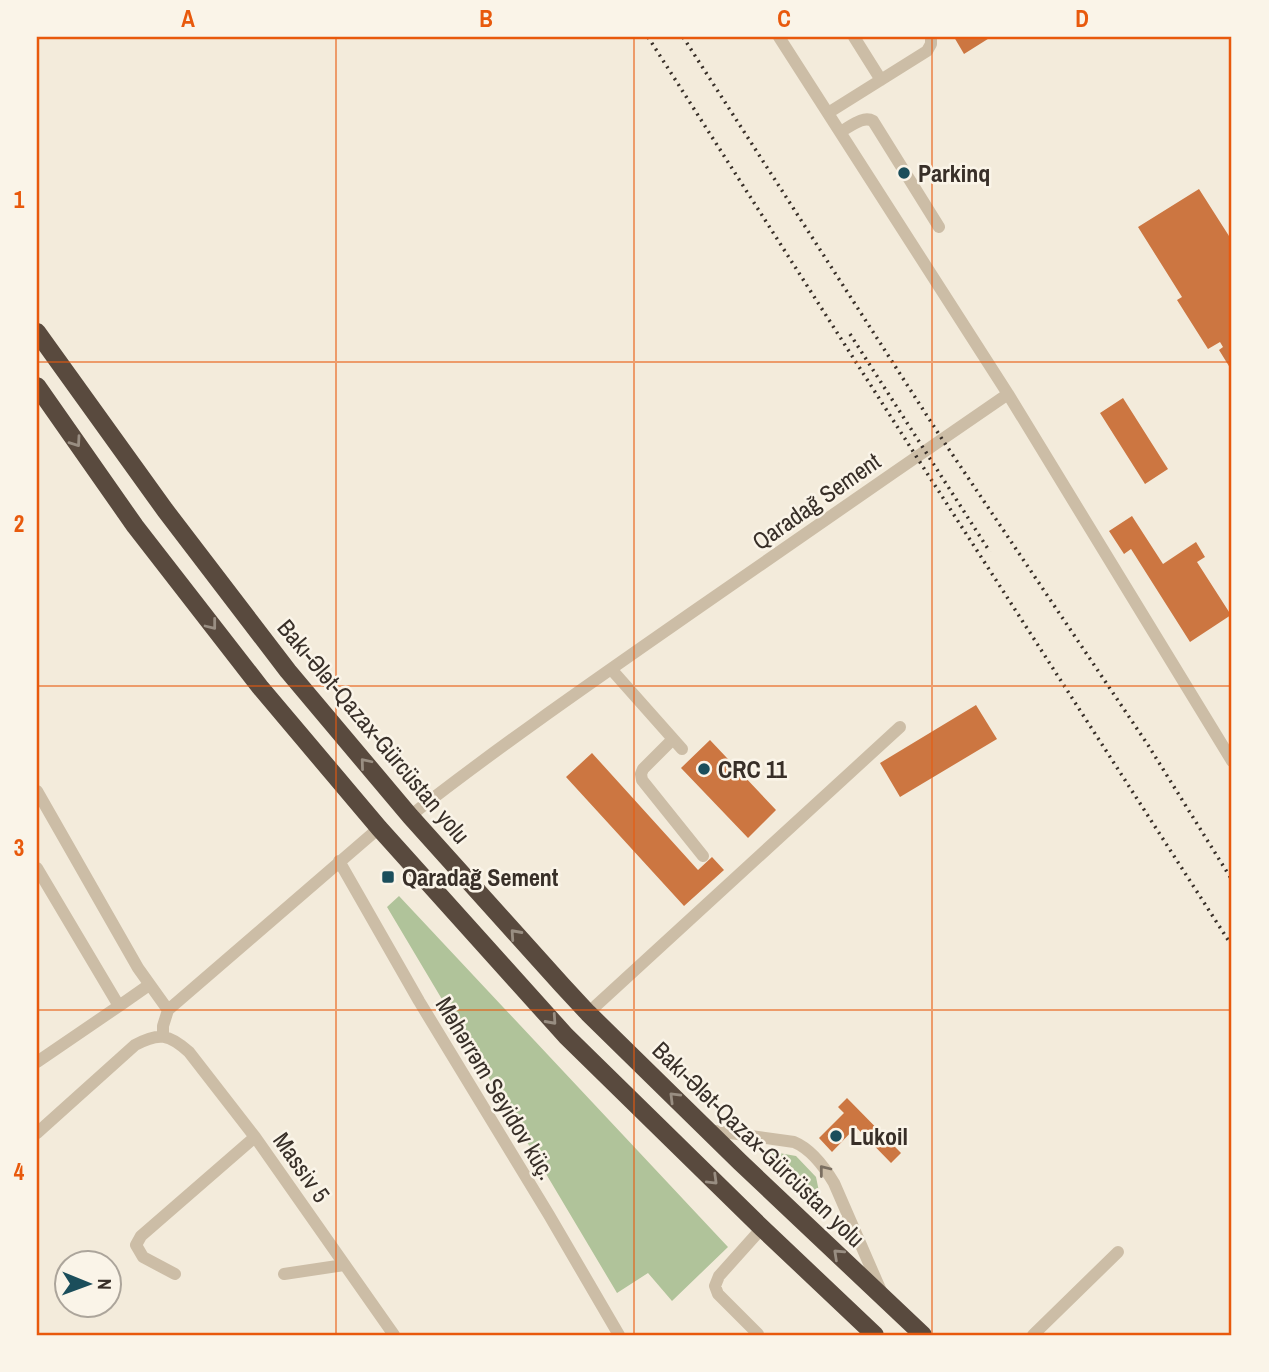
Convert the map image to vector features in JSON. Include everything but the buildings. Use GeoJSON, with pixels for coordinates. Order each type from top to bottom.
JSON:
{"type":"FeatureCollection","features":[{"type":"Feature","properties":{"kind":"highway","name":"Bakı-Ələt-Qazax-Gürcüstan yolu"},"geometry":{"type":"LineString","coordinates":[[37,332],[165,510],[288,671],[410,816],[588,1013],[923,1335]]}},
{"type":"Feature","properties":{"kind":"highway"},"geometry":{"type":"LineString","coordinates":[[37,386],[135,526],[251,676],[379,828],[566,1036],[869,1333]]}},
{"type":"Feature","properties":{"kind":"street"},"geometry":{"type":"LineString","coordinates":[[779,37],[1008,394],[1232,760]]}},
{"type":"Feature","properties":{"kind":"street"},"geometry":{"type":"LineString","coordinates":[[828,113],[927,51],[931,37]]}},
{"type":"Feature","properties":{"kind":"street"},"geometry":{"type":"LineString","coordinates":[[858,38],[881,80]]}},
{"type":"Feature","properties":{"kind":"street"},"geometry":{"type":"LineString","coordinates":[[840,132],[864,119],[873,121],[939,227]]}},
{"type":"Feature","properties":{"kind":"street","name":"Qaradağ Sement"},"geometry":{"type":"LineString","coordinates":[[410,816],[611,669],[1008,394]]}},
{"type":"Feature","properties":{"kind":"street"},"geometry":{"type":"LineString","coordinates":[[611,669],[677,744],[643,769],[642,780],[703,856]]}},
{"type":"Feature","properties":{"kind":"street"},"geometry":{"type":"LineString","coordinates":[[588,1013],[900,727]]}},
{"type":"Feature","properties":{"kind":"street"},"geometry":{"type":"LineString","coordinates":[[37,791],[138,968],[169,1010]]}},
{"type":"Feature","properties":{"kind":"street"},"geometry":{"type":"LineString","coordinates":[[37,1133],[135,1045],[146,1039],[163,1036],[163,1026],[169,1010],[379,828]]}},
{"type":"Feature","properties":{"kind":"street","name":"Məhərrəm Seyidov küç."},"geometry":{"type":"LineString","coordinates":[[339,861],[419,1001],[619,1335]]}},
{"type":"Feature","properties":{"kind":"street"},"geometry":{"type":"LineString","coordinates":[[37,868],[119,1006]]}},
{"type":"Feature","properties":{"kind":"street"},"geometry":{"type":"LineString","coordinates":[[37,1062],[149,985]]}},
{"type":"Feature","properties":{"kind":"street","name":"Massiv 5"},"geometry":{"type":"LineString","coordinates":[[163,1036],[180,1043],[189,1052],[255,1137],[394,1335]]}},
{"type":"Feature","properties":{"kind":"street"},"geometry":{"type":"LineString","coordinates":[[708,1130],[794,1142],[803,1146],[828,1172],[834,1183],[884,1298]]}},
{"type":"Feature","properties":{"kind":"street"},"geometry":{"type":"LineString","coordinates":[[175,1274],[143,1257],[136,1245],[141,1236],[255,1137]]}},
{"type":"Feature","properties":{"kind":"street"},"geometry":{"type":"LineString","coordinates":[[758,1334],[718,1294],[715,1286],[719,1276],[762,1228]]}},
{"type":"Feature","properties":{"kind":"street"},"geometry":{"type":"LineString","coordinates":[[1033,1335],[1118,1252]]}},
{"type":"Feature","properties":{"kind":"street"},"geometry":{"type":"LineString","coordinates":[[284,1274],[344,1265]]}},
{"type":"Feature","properties":{"kind":"green space"},"geometry":{"type":"Polygon","coordinates":[[[399,896],[728,1247],[672,1301],[648,1273],[617,1293],[387,907],[399,896]]]}},
{"type":"Feature","properties":{"kind":"green space"},"geometry":{"type":"Polygon","coordinates":[[[756,1149],[796,1156],[816,1177],[824,1216],[756,1149]]]}},
{"type":"Feature","properties":{"kind":"railway"},"geometry":{"type":"LineString","coordinates":[[648,37],[1232,946]]}},
{"type":"Feature","properties":{"kind":"railway"},"geometry":{"type":"LineString","coordinates":[[683,37],[942,439],[1148,745],[1232,880]]}},
{"type":"Feature","properties":{"kind":"railway"},"geometry":{"type":"LineString","coordinates":[[850,334],[990,552]]}},
{"type":"Feature","properties":{"kind":"place","name":"Parkinq"},"geometry":{"type":"Point","coordinates":[904,173]}},
{"type":"Feature","properties":{"kind":"place","name":"CRC 11"},"geometry":{"type":"Point","coordinates":[704,769]}},
{"type":"Feature","properties":{"kind":"place","name":"Qaradağ Sement"},"geometry":{"type":"Point","coordinates":[388,877]}},
{"type":"Feature","properties":{"kind":"place","name":"Lukoil"},"geometry":{"type":"Point","coordinates":[836,1136]}}]}
